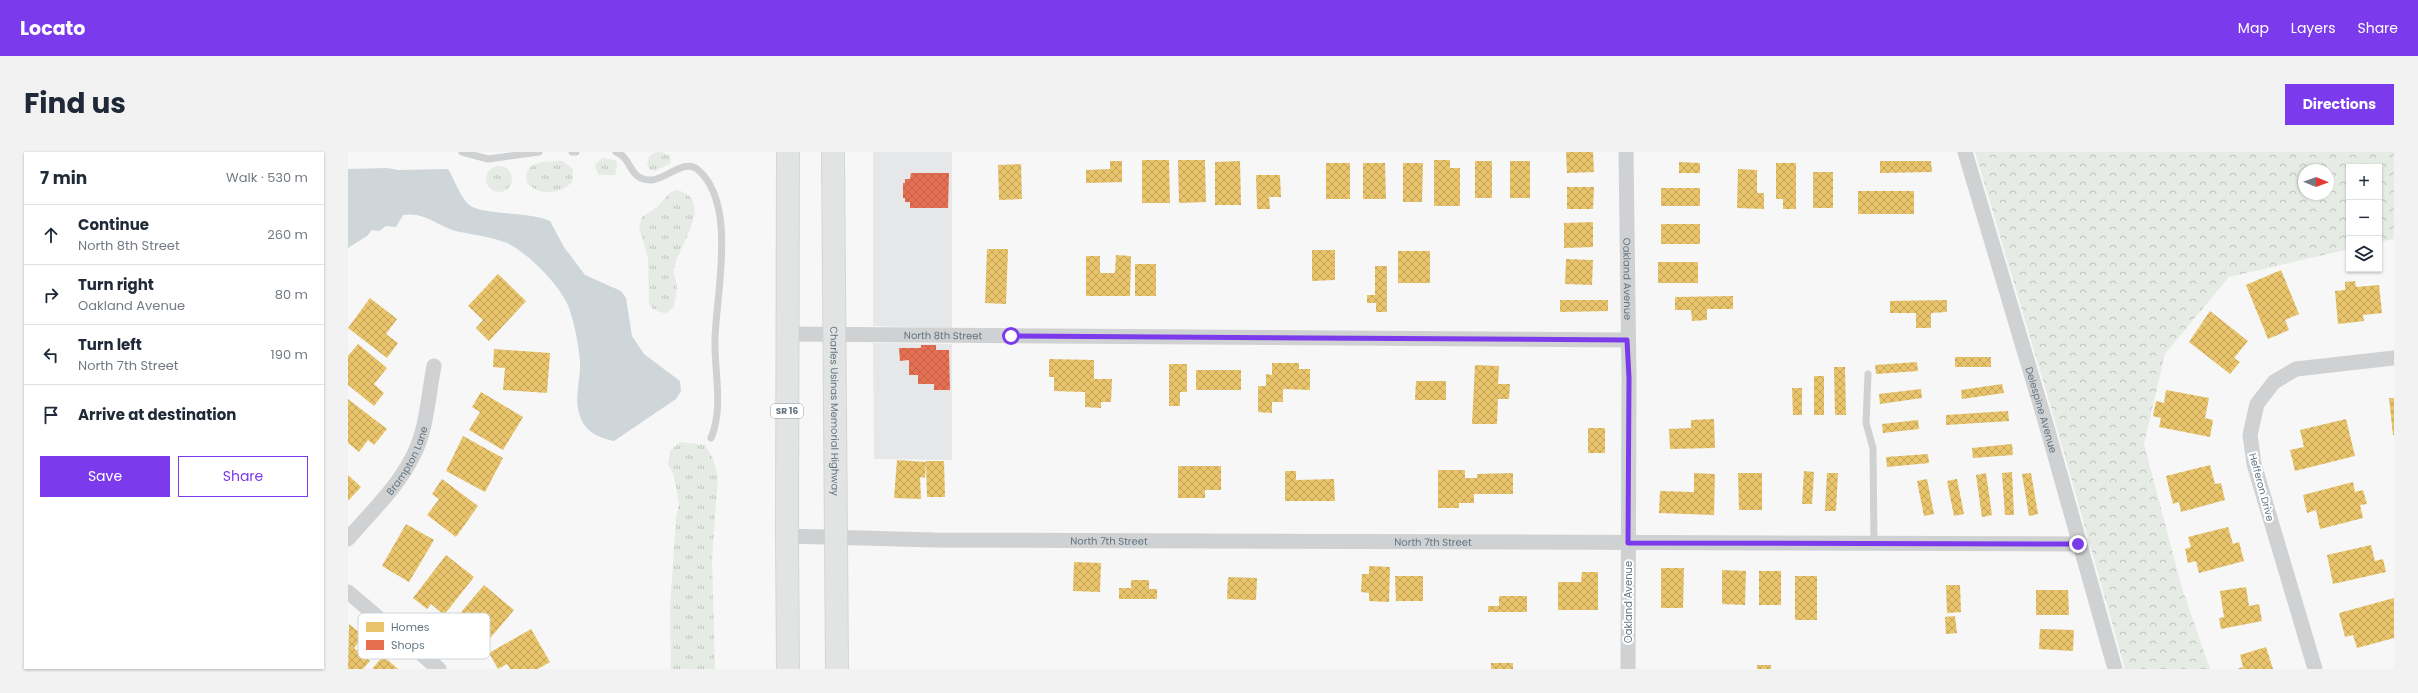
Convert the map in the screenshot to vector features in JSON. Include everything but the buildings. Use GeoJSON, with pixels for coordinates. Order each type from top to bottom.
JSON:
{"type":"FeatureCollection","features":[{"type":"Feature","properties":{"kind":"highway","name":"SR 16"},"geometry":{"type":"LineString","coordinates":[[788,152],[788,669]]}},
{"type":"Feature","properties":{"kind":"highway","name":"Charles Usinas Memorial Highway"},"geometry":{"type":"LineString","coordinates":[[833,152],[833,334],[837,669]]}},
{"type":"Feature","properties":{"kind":"street","name":"Oakland Avenue"},"geometry":{"type":"LineString","coordinates":[[1626,152],[1627,340],[1629,378],[1628,669]]}},
{"type":"Feature","properties":{"kind":"street","name":"Delespine Avenue"},"geometry":{"type":"LineString","coordinates":[[1965,152],[2046,424],[2078,544],[2115,669]]}},
{"type":"Feature","properties":{"kind":"street","name":"North 8th Street"},"geometry":{"type":"LineString","coordinates":[[787,334],[1627,340]]}},
{"type":"Feature","properties":{"kind":"street","name":"Hefferon Drive"},"geometry":{"type":"LineString","coordinates":[[2315,669],[2254,464],[2250,436],[2257,404],[2274,382],[2296,369],[2394,358]]}},
{"type":"Feature","properties":{"kind":"street","name":"Brampton Lane"},"geometry":{"type":"LineString","coordinates":[[348,538],[403,473],[413,456],[421,435],[434,366]]}},
{"type":"Feature","properties":{"kind":"street","name":"North 7th Street"},"geometry":{"type":"LineString","coordinates":[[787,536],[934,540],[2078,544]]}},
{"type":"Feature","properties":{"kind":"street"},"geometry":{"type":"LineString","coordinates":[[348,592],[373,613]]}},
{"type":"Feature","properties":{"kind":"street"},"geometry":{"type":"LineString","coordinates":[[427,659],[439,669]]}},
{"type":"Feature","properties":{"kind":"lane"},"geometry":{"type":"LineString","coordinates":[[462,152],[488,159],[539,152]]}},
{"type":"Feature","properties":{"kind":"lane"},"geometry":{"type":"LineString","coordinates":[[616,152],[625,160],[633,173],[644,179],[660,178],[686,167],[696,168],[706,180],[715,199],[721,225],[723,257],[715,333],[718,400],[715,428],[711,438]]}},
{"type":"Feature","properties":{"kind":"lane"},"geometry":{"type":"LineString","coordinates":[[1868,374],[1866,424],[1873,448],[1874,543]]}},
{"type":"Feature","properties":{"kind":"shaded area"},"geometry":{"type":"Polygon","coordinates":[[[873,152],[952,152],[952,328],[873,326],[873,152]]]}},
{"type":"Feature","properties":{"kind":"shaded area"},"geometry":{"type":"Polygon","coordinates":[[[387,168],[398,170],[448,169],[465,201],[474,208],[531,216],[550,221],[564,247],[585,275],[621,291],[626,298],[632,336],[644,354],[680,381],[681,391],[676,399],[614,441],[596,435],[588,429],[581,419],[577,401],[580,361],[576,334],[569,308],[559,290],[543,271],[524,254],[507,243],[453,230],[418,215],[411,214],[403,215],[396,227],[386,226],[379,231],[372,230],[367,236],[348,248],[348,169],[387,168]]]}},
{"type":"Feature","properties":{"kind":"shaded area"},"geometry":{"type":"Polygon","coordinates":[[[873,343],[952,344],[952,460],[874,459],[873,343]]]}},
{"type":"Feature","properties":{"kind":"green space"},"geometry":{"type":"Polygon","coordinates":[[[661,152],[670,155],[671,163],[655,171],[650,170],[647,165],[649,157],[653,153],[661,152]]]}},
{"type":"Feature","properties":{"kind":"green space"},"geometry":{"type":"Polygon","coordinates":[[[1975,152],[2394,152],[2394,239],[2382,241],[2382,164],[2346,164],[2346,250],[2229,277],[2165,354],[2144,444],[2182,588],[2210,669],[2125,669],[2055,421],[1975,152]]]}},
{"type":"Feature","properties":{"kind":"green space"},"geometry":{"type":"Polygon","coordinates":[[[602,158],[616,160],[617,166],[615,175],[598,175],[595,165],[602,158]]]}},
{"type":"Feature","properties":{"kind":"green space"},"geometry":{"type":"Polygon","coordinates":[[[563,161],[573,169],[572,182],[567,186],[555,191],[544,192],[527,183],[526,176],[530,168],[538,163],[563,161]]]}},
{"type":"Feature","properties":{"kind":"green space"},"geometry":{"type":"Polygon","coordinates":[[[499,166],[508,170],[512,179],[508,188],[499,192],[490,188],[486,179],[490,170],[499,166]]]}},
{"type":"Feature","properties":{"kind":"green space"},"geometry":{"type":"Polygon","coordinates":[[[677,190],[688,195],[694,203],[694,214],[692,225],[674,269],[677,285],[674,306],[666,314],[653,309],[649,304],[648,258],[639,227],[642,217],[656,208],[671,192],[677,190]]]}},
{"type":"Feature","properties":{"kind":"green space"},"geometry":{"type":"Polygon","coordinates":[[[680,442],[705,445],[713,459],[718,476],[712,561],[715,669],[671,669],[670,608],[676,518],[679,503],[674,476],[668,465],[670,451],[680,442]]]}},
{"type":"Feature","properties":{"kind":"route"},"geometry":{"type":"LineString","coordinates":[[1011,336],[1555,341],[1627,340],[1629,378],[1628,543],[2078,544]]}}]}
